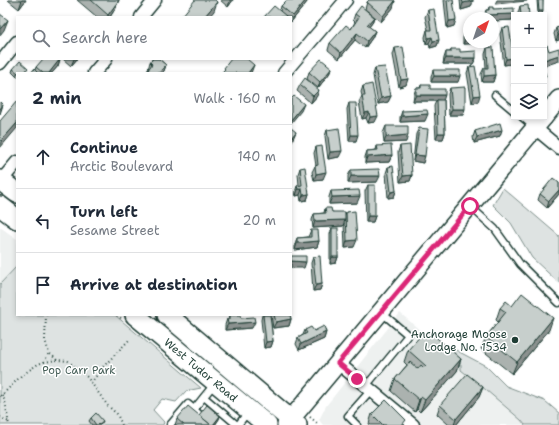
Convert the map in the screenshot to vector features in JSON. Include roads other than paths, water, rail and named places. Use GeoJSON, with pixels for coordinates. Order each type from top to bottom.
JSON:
{"type":"FeatureCollection","features":[{"type":"Feature","properties":{"kind":"main road"},"geometry":{"type":"LineString","coordinates":[[291,423],[380,312],[559,99]]}},
{"type":"Feature","properties":{"kind":"main road"},"geometry":{"type":"LineString","coordinates":[[0,180],[16,192]]}},
{"type":"Feature","properties":{"kind":"main road"},"geometry":{"type":"LineString","coordinates":[[0,206],[16,218]]}},
{"type":"Feature","properties":{"kind":"main road","name":"West Tudor Road"},"geometry":{"type":"LineString","coordinates":[[136,316],[267,425]]}},
{"type":"Feature","properties":{"kind":"main road","name":"West Tudor Road"},"geometry":{"type":"LineString","coordinates":[[168,316],[291,423]]}},
{"type":"Feature","properties":{"kind":"street"},"geometry":{"type":"LineString","coordinates":[[142,16],[156,0]]}},
{"type":"Feature","properties":{"kind":"street"},"geometry":{"type":"LineString","coordinates":[[285,72],[346,0]]}},
{"type":"Feature","properties":{"kind":"street"},"geometry":{"type":"LineString","coordinates":[[0,63],[16,43]]}},
{"type":"Feature","properties":{"kind":"street"},"geometry":{"type":"LineString","coordinates":[[95,72],[105,60]]}},
{"type":"Feature","properties":{"kind":"street"},"geometry":{"type":"LineString","coordinates":[[541,121],[559,148]]}},
{"type":"Feature","properties":{"kind":"street"},"geometry":{"type":"LineString","coordinates":[[0,180],[16,163]]}},
{"type":"Feature","properties":{"kind":"street"},"geometry":{"type":"LineString","coordinates":[[338,363],[413,425]]}},
{"type":"Feature","properties":{"kind":"lane"},"geometry":{"type":"LineString","coordinates":[[495,94],[511,108]]}},
{"type":"Feature","properties":{"kind":"lane"},"geometry":{"type":"LineString","coordinates":[[470,206],[495,229],[520,264],[559,303]]}},
{"type":"Feature","properties":{"kind":"lane"},"geometry":{"type":"LineString","coordinates":[[357,425],[348,416],[408,335],[380,312]]}},
{"type":"Feature","properties":{"kind":"lane"},"geometry":{"type":"LineString","coordinates":[[194,409],[216,382]]}},
{"type":"Feature","properties":{"kind":"lane"},"geometry":{"type":"LineString","coordinates":[[204,397],[237,425],[250,410]]}},
{"type":"Feature","properties":{"kind":"lane"},"geometry":{"type":"LineString","coordinates":[[170,425],[188,404],[200,415]]}},
{"type":"Feature","properties":{"kind":"place","name":"Anchorage Moose Lodge No. 1534"},"geometry":{"type":"Point","coordinates":[515,340]}},
{"type":"Feature","properties":{"kind":"park label","name":"Pop Carr Park"},"geometry":{"type":"Point","coordinates":[79,370]}}]}
